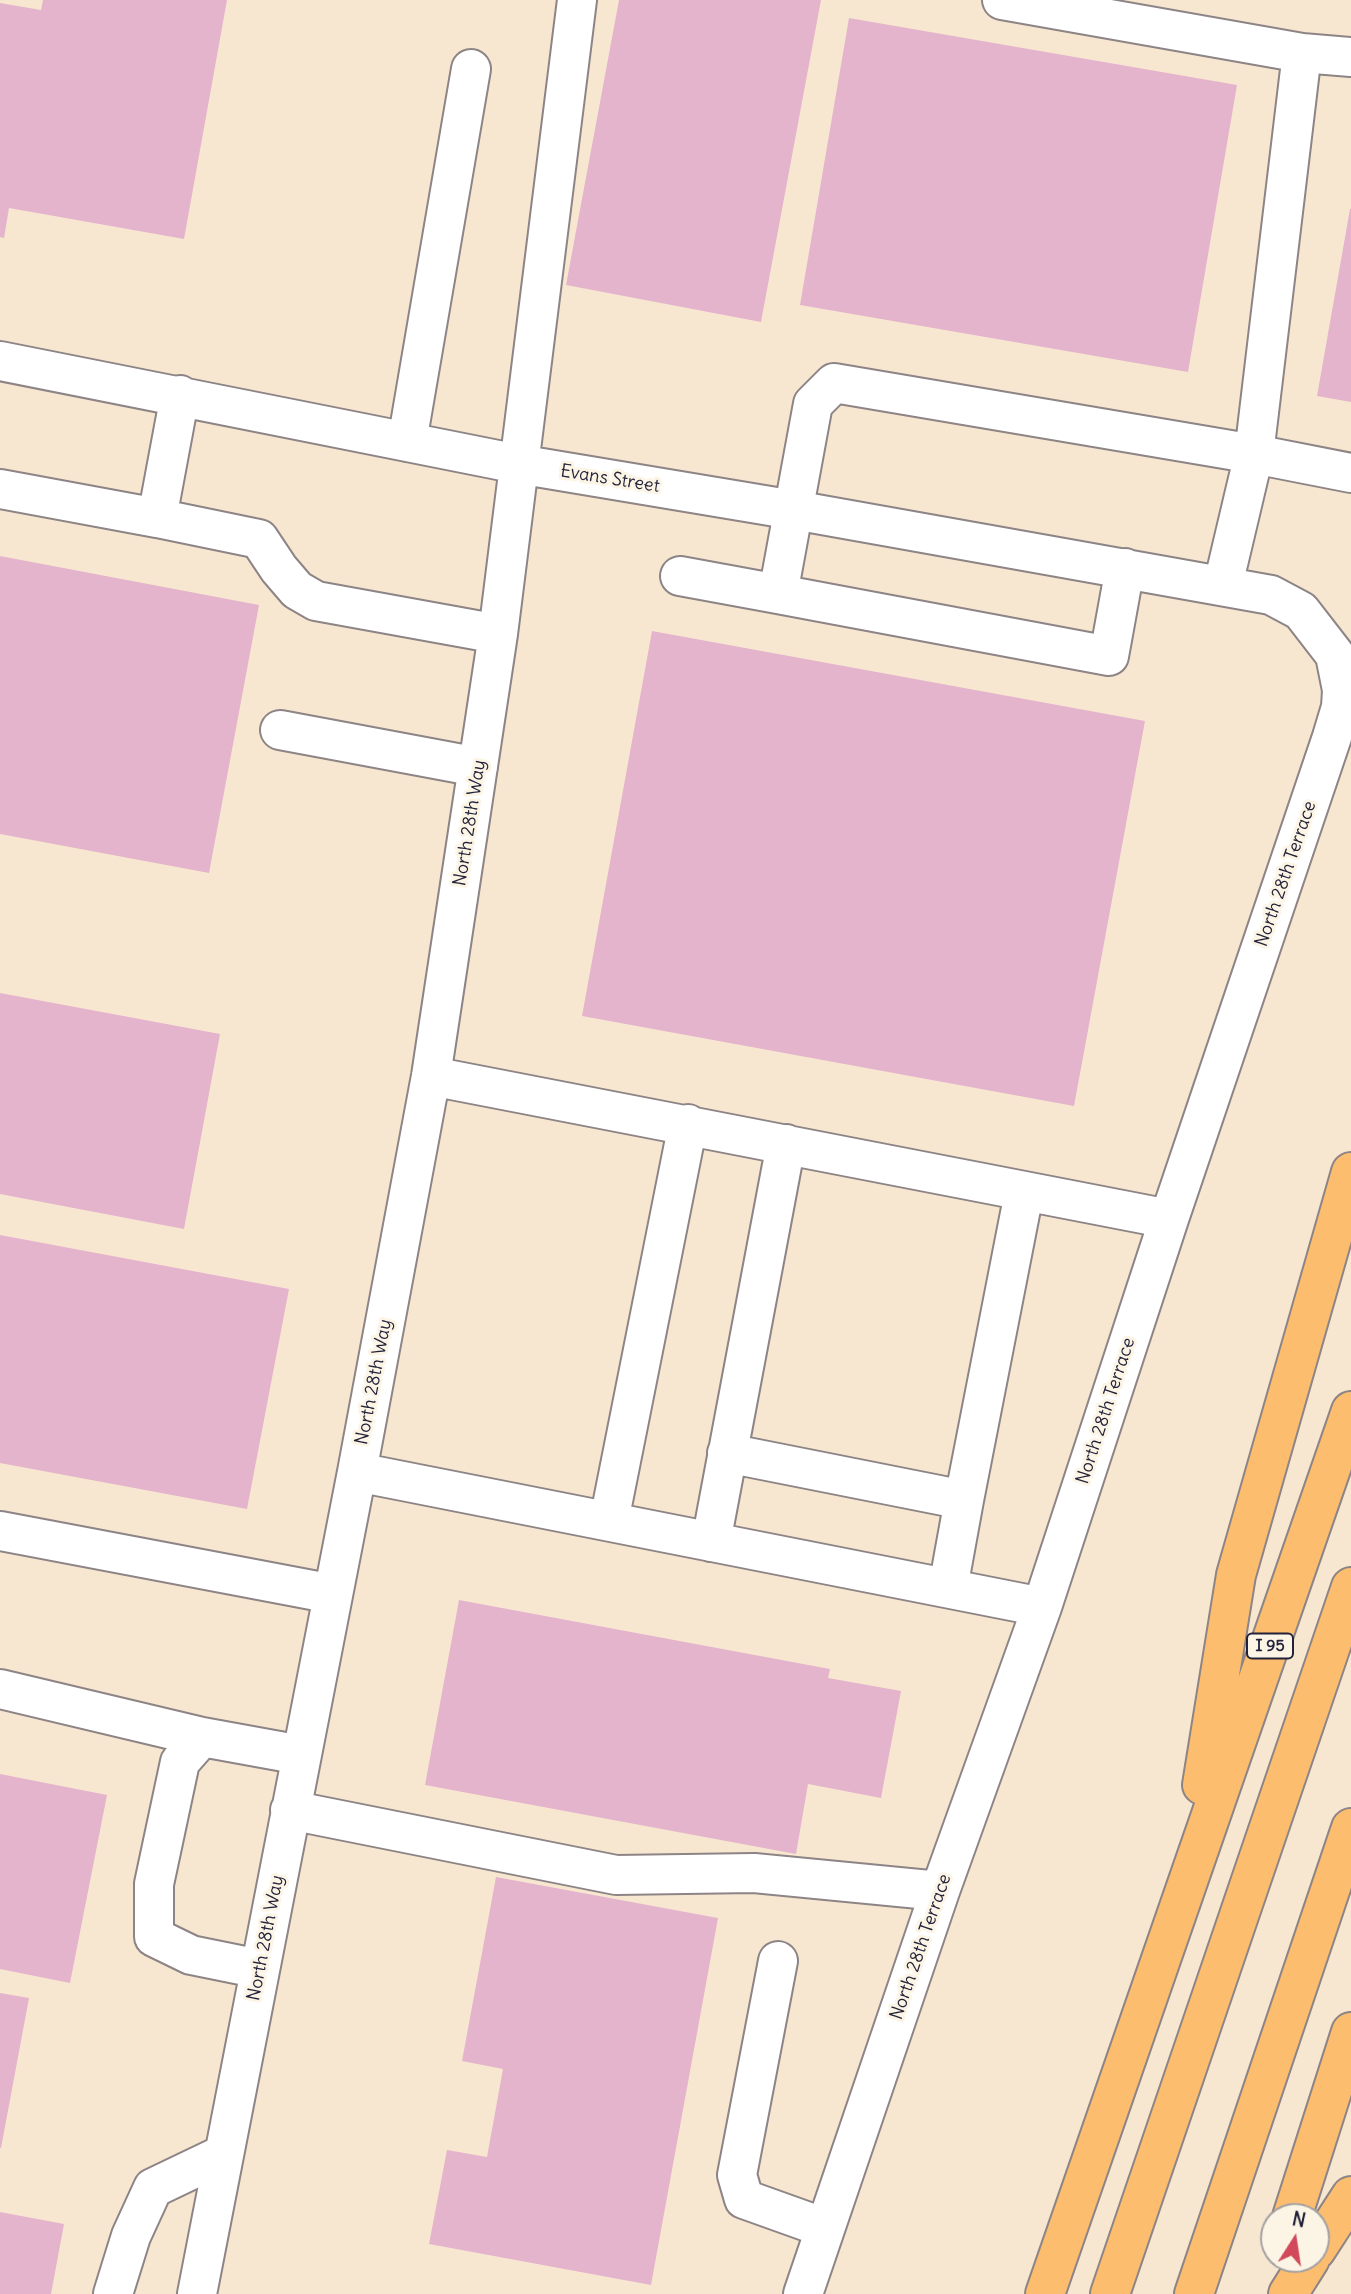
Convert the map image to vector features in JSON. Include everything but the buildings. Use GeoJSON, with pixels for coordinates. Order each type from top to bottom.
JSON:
{"type":"FeatureCollection","features":[{"type":"Feature","properties":{"kind":"highway"},"geometry":{"type":"LineString","coordinates":[[1186,1881],[1236,1575],[1351,1172]]}},
{"type":"Feature","properties":{"kind":"highway","name":"I 95"},"geometry":{"type":"LineString","coordinates":[[1045,2294],[1351,1410]]}},
{"type":"Feature","properties":{"kind":"highway"},"geometry":{"type":"LineString","coordinates":[[1110,2294],[1351,1587]]}},
{"type":"Feature","properties":{"kind":"highway"},"geometry":{"type":"LineString","coordinates":[[1194,2294],[1351,1828]]}},
{"type":"Feature","properties":{"kind":"highway"},"geometry":{"type":"LineString","coordinates":[[1296,2203],[1351,2032]]}},
{"type":"Feature","properties":{"kind":"highway"},"geometry":{"type":"LineString","coordinates":[[1330,2228],[1351,2196]]}},
{"type":"Feature","properties":{"kind":"highway"},"geometry":{"type":"LineString","coordinates":[[1268,2294],[1275,2273]]}},
{"type":"Feature","properties":{"kind":"highway"},"geometry":{"type":"LineString","coordinates":[[1288,2294],[1301,2273]]}},
{"type":"Feature","properties":{"kind":"street","name":"North 28th Way"},"geometry":{"type":"LineString","coordinates":[[197,2294],[431,1076],[498,634],[577,0]]}},
{"type":"Feature","properties":{"kind":"street"},"geometry":{"type":"LineString","coordinates":[[1003,0],[1302,53],[1351,57]]}},
{"type":"Feature","properties":{"kind":"street"},"geometry":{"type":"LineString","coordinates":[[1223,585],[1254,454],[1302,53]]}},
{"type":"Feature","properties":{"kind":"street"},"geometry":{"type":"LineString","coordinates":[[407,442],[471,69]]}},
{"type":"Feature","properties":{"kind":"street","name":"Evans Street"},"geometry":{"type":"LineString","coordinates":[[0,361],[518,464],[1223,585]]}},
{"type":"Feature","properties":{"kind":"street"},"geometry":{"type":"LineString","coordinates":[[778,594],[813,404],[834,383],[1351,473]]}},
{"type":"Feature","properties":{"kind":"street"},"geometry":{"type":"LineString","coordinates":[[157,518],[180,395]]}},
{"type":"Feature","properties":{"kind":"street"},"geometry":{"type":"LineString","coordinates":[[0,489],[259,539],[297,590],[316,601],[498,634]]}},
{"type":"Feature","properties":{"kind":"street"},"geometry":{"type":"LineString","coordinates":[[680,576],[1110,656],[1125,568]]}},
{"type":"Feature","properties":{"kind":"street","name":"North 28th Terrace"},"geometry":{"type":"LineString","coordinates":[[803,2294],[940,1891],[1042,1607],[1341,707],[1342,690],[1335,655],[1301,611],[1271,595],[1223,585]]}},
{"type":"Feature","properties":{"kind":"street"},"geometry":{"type":"LineString","coordinates":[[279,730],[478,767]]}},
{"type":"Feature","properties":{"kind":"street"},"geometry":{"type":"LineString","coordinates":[[431,1076],[1169,1219]]}},
{"type":"Feature","properties":{"kind":"street"},"geometry":{"type":"LineString","coordinates":[[609,1521],[688,1124]]}},
{"type":"Feature","properties":{"kind":"street"},"geometry":{"type":"LineString","coordinates":[[711,1542],[786,1143]]}},
{"type":"Feature","properties":{"kind":"street"},"geometry":{"type":"LineString","coordinates":[[948,1588],[1024,1193]]}},
{"type":"Feature","properties":{"kind":"street"},"geometry":{"type":"LineString","coordinates":[[727,1453],[964,1500]]}},
{"type":"Feature","properties":{"kind":"street"},"geometry":{"type":"LineString","coordinates":[[357,1472],[1042,1607]]}},
{"type":"Feature","properties":{"kind":"street"},"geometry":{"type":"LineString","coordinates":[[0,1531],[332,1594]]}},
{"type":"Feature","properties":{"kind":"street"},"geometry":{"type":"LineString","coordinates":[[0,1689],[202,1737],[301,1755]]}},
{"type":"Feature","properties":{"kind":"street"},"geometry":{"type":"LineString","coordinates":[[202,1737],[180,1762],[153,1884],[154,1937],[191,1955],[260,1969]]}},
{"type":"Feature","properties":{"kind":"street"},"geometry":{"type":"LineString","coordinates":[[290,1810],[616,1875],[754,1873],[940,1891]]}},
{"type":"Feature","properties":{"kind":"street"},"geometry":{"type":"LineString","coordinates":[[778,1961],[737,2175],[744,2199],[825,2228]]}},
{"type":"Feature","properties":{"kind":"street"},"geometry":{"type":"LineString","coordinates":[[113,2294],[131,2236],[153,2188],[224,2154]]}}]}
